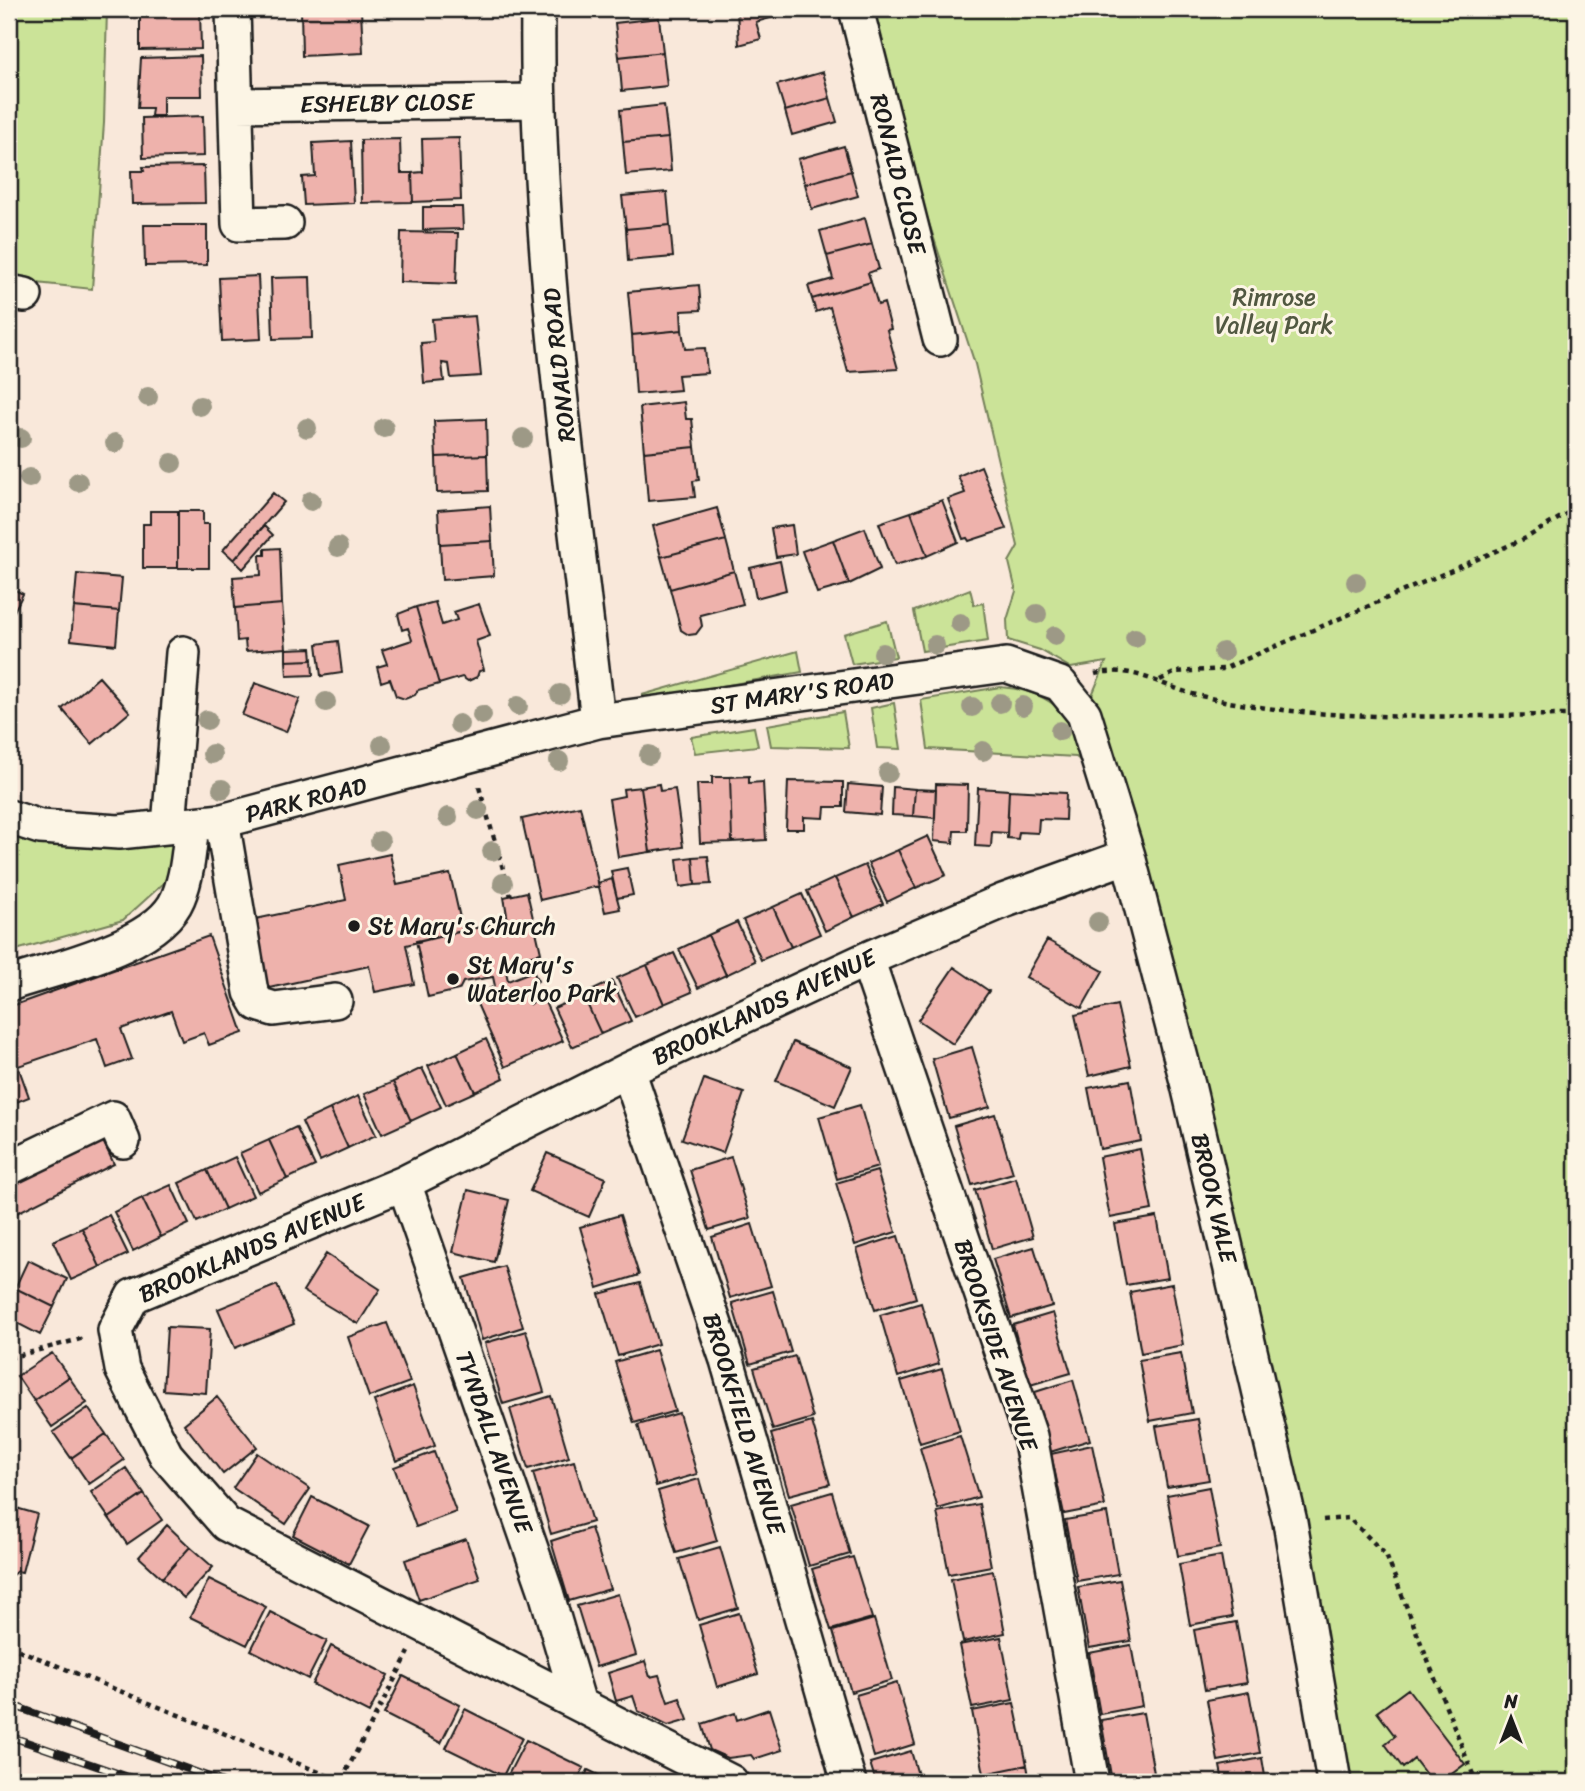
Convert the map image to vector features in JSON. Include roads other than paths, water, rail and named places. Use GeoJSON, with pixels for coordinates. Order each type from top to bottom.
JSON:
{"type":"FeatureCollection","features":[{"type":"Feature","properties":{"kind":"street"},"geometry":{"type":"LineString","coordinates":[[233,9],[239,224],[285,223]]}},
{"type":"Feature","properties":{"kind":"street","name":"RONALD ROAD"},"geometry":{"type":"LineString","coordinates":[[538,9],[537,101],[551,303],[598,721]]}},
{"type":"Feature","properties":{"kind":"street","name":"RONALD CLOSE"},"geometry":{"type":"LineString","coordinates":[[856,9],[940,339]]}},
{"type":"Feature","properties":{"kind":"street","name":"ESHELBY CLOSE"},"geometry":{"type":"LineString","coordinates":[[236,105],[537,101]]}},
{"type":"Feature","properties":{"kind":"street"},"geometry":{"type":"LineString","coordinates":[[9,984],[135,940],[158,925],[177,900],[186,877],[195,823],[183,653]]}},
{"type":"Feature","properties":{"kind":"street","name":"ST MARY'S ROAD"},"geometry":{"type":"LineString","coordinates":[[598,721],[1006,665],[1060,684]]}},
{"type":"Feature","properties":{"kind":"street","name":"BROOK VALE"},"geometry":{"type":"LineString","coordinates":[[1060,684],[1084,714],[1128,856],[1188,1085],[1290,1522],[1334,1782]]}},
{"type":"Feature","properties":{"kind":"street","name":"PARK ROAD"},"geometry":{"type":"LineString","coordinates":[[9,817],[40,827],[106,831],[195,823],[363,786],[598,721]]}},
{"type":"Feature","properties":{"kind":"street"},"geometry":{"type":"LineString","coordinates":[[195,823],[251,992],[258,1004],[274,1009],[335,1001]]}},
{"type":"Feature","properties":{"kind":"street","name":"BROOKLANDS AVENUE"},"geometry":{"type":"LineString","coordinates":[[579,1704],[226,1524],[166,1455],[122,1369],[115,1330],[133,1296],[404,1183],[628,1070],[867,959],[1003,901],[1128,856]]}},
{"type":"Feature","properties":{"kind":"street","name":"BROOKSIDE AVENUE"},"geometry":{"type":"LineString","coordinates":[[867,959],[1030,1436],[1092,1782]]}},
{"type":"Feature","properties":{"kind":"street","name":"BROOKFIELD AVENUE"},"geometry":{"type":"LineString","coordinates":[[628,1070],[727,1360],[849,1782]]}},
{"type":"Feature","properties":{"kind":"street"},"geometry":{"type":"LineString","coordinates":[[9,1168],[113,1118],[123,1141]]}},
{"type":"Feature","properties":{"kind":"street","name":"TYNDALL AVENUE"},"geometry":{"type":"LineString","coordinates":[[404,1183],[546,1592],[579,1704]]}},
{"type":"Feature","properties":{"kind":"street"},"geometry":{"type":"LineString","coordinates":[[579,1704],[731,1782]]}},
{"type":"Feature","properties":{"kind":"railway"},"geometry":{"type":"LineString","coordinates":[[9,1704],[223,1782]]}},
{"type":"Feature","properties":{"kind":"railway"},"geometry":{"type":"LineString","coordinates":[[9,1736],[143,1782]]}},
{"type":"Feature","properties":{"kind":"place","name":"St Mary's Church"},"geometry":{"type":"Point","coordinates":[354,926]}},
{"type":"Feature","properties":{"kind":"place","name":"St Mary's Waterloo Park"},"geometry":{"type":"Point","coordinates":[453,979]}},
{"type":"Feature","properties":{"kind":"park label","name":"Rimrose Valley Park"},"geometry":{"type":"Point","coordinates":[1274,311]}}]}
